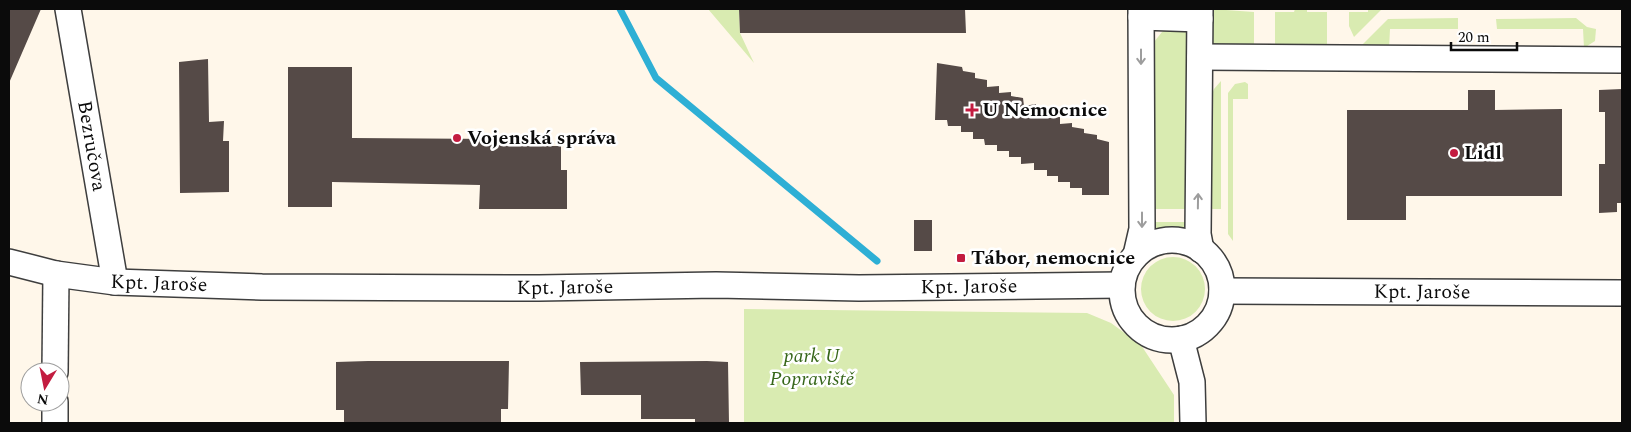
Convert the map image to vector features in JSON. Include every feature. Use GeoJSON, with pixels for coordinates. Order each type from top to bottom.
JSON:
{"type":"FeatureCollection","features":[{"type":"Feature","properties":{"kind":"street","name":"Bezručova"},"geometry":{"type":"LineString","coordinates":[[68,9],[115,282]]}},
{"type":"Feature","properties":{"kind":"street"},"geometry":{"type":"LineString","coordinates":[[1136,255],[1148,246],[1161,241],[1175,240],[1188,243],[1201,250],[1212,261],[1219,275],[1222,291],[1219,308],[1210,322],[1197,333],[1181,339],[1166,340],[1151,336],[1138,327],[1128,315],[1123,301],[1122,285],[1124,274],[1136,255],[1142,229],[1141,13],[1200,14],[1198,234],[1201,250]]}},
{"type":"Feature","properties":{"kind":"street"},"geometry":{"type":"LineString","coordinates":[[1200,57],[1622,60]]}},
{"type":"Feature","properties":{"kind":"street","name":"Kpt. Jaroše"},"geometry":{"type":"LineString","coordinates":[[9,262],[56,274],[115,282],[262,287],[548,288],[716,285],[859,288],[1122,285]]}},
{"type":"Feature","properties":{"kind":"street"},"geometry":{"type":"LineString","coordinates":[[55,362],[56,274]]}},
{"type":"Feature","properties":{"kind":"street","name":"Kpt. Jaroše"},"geometry":{"type":"LineString","coordinates":[[1222,291],[1622,293]]}},
{"type":"Feature","properties":{"kind":"street"},"geometry":{"type":"LineString","coordinates":[[1181,339],[1192,382],[1193,423]]}},
{"type":"Feature","properties":{"kind":"green space"},"geometry":{"type":"Polygon","coordinates":[[[708,9],[739,9],[740,33],[754,63],[708,9]]]}},
{"type":"Feature","properties":{"kind":"green space"},"geometry":{"type":"Polygon","coordinates":[[[1212,9],[1254,12],[1254,49],[1212,49],[1212,9]]]}},
{"type":"Feature","properties":{"kind":"green space"},"geometry":{"type":"Polygon","coordinates":[[[1295,9],[1307,9],[1307,12],[1327,12],[1327,50],[1275,49],[1275,12],[1294,12],[1295,9]]]}},
{"type":"Feature","properties":{"kind":"green space"},"geometry":{"type":"Polygon","coordinates":[[[1368,9],[1382,9],[1354,37],[1349,26],[1349,12],[1368,12],[1368,9]]]}},
{"type":"Feature","properties":{"kind":"green space"},"geometry":{"type":"Polygon","coordinates":[[[1458,18],[1458,29],[1390,29],[1389,49],[1375,49],[1362,45],[1388,19],[1458,18]]]}},
{"type":"Feature","properties":{"kind":"green space"},"geometry":{"type":"Polygon","coordinates":[[[1576,18],[1587,27],[1596,29],[1595,41],[1584,48],[1583,29],[1497,29],[1496,19],[1576,18]]]}},
{"type":"Feature","properties":{"kind":"green space"},"geometry":{"type":"Polygon","coordinates":[[[1167,29],[1182,30],[1188,34],[1192,209],[1153,209],[1154,42],[1167,29]]]}},
{"type":"Feature","properties":{"kind":"green space"},"geometry":{"type":"Polygon","coordinates":[[[1221,81],[1221,209],[1211,209],[1210,100],[1214,89],[1221,81]]]}},
{"type":"Feature","properties":{"kind":"green space"},"geometry":{"type":"Polygon","coordinates":[[[1245,82],[1248,84],[1248,99],[1233,99],[1233,241],[1228,234],[1228,93],[1235,84],[1245,82]]]}},
{"type":"Feature","properties":{"kind":"green space"},"geometry":{"type":"Polygon","coordinates":[[[1153,222],[1192,222],[1192,232],[1173,229],[1154,232],[1153,222]]]}},
{"type":"Feature","properties":{"kind":"green space"},"geometry":{"type":"Polygon","coordinates":[[[1167,257],[1179,257],[1196,266],[1203,277],[1205,289],[1203,301],[1196,312],[1179,321],[1167,321],[1155,316],[1146,307],[1141,295],[1141,283],[1146,271],[1155,262],[1167,257]]]}},
{"type":"Feature","properties":{"kind":"green space","name":"park U Popraviště"},"geometry":{"type":"Polygon","coordinates":[[[744,309],[1087,313],[1111,323],[1141,345],[1174,395],[1174,423],[744,423],[744,309]]]}},
{"type":"Feature","properties":{"kind":"building"},"geometry":{"type":"Polygon","coordinates":[[[9,9],[41,9],[9,83],[9,9]]]}},
{"type":"Feature","properties":{"kind":"building"},"geometry":{"type":"Polygon","coordinates":[[[739,9],[965,9],[966,33],[740,33],[739,9]]]}},
{"type":"Feature","properties":{"kind":"building"},"geometry":{"type":"Polygon","coordinates":[[[208,59],[209,122],[224,121],[223,141],[229,141],[229,192],[180,193],[179,62],[208,59]]]}},
{"type":"Feature","properties":{"kind":"building"},"geometry":{"type":"Polygon","coordinates":[[[937,63],[962,67],[963,71],[975,73],[975,78],[987,80],[987,87],[999,86],[999,93],[1011,92],[1011,96],[1023,98],[1024,106],[1036,104],[1036,112],[1048,110],[1048,118],[1060,117],[1060,124],[1072,123],[1072,127],[1084,129],[1084,133],[1097,135],[1097,139],[1109,142],[1109,195],[1082,195],[1082,188],[1070,188],[1070,182],[1058,182],[1058,176],[1047,176],[1047,170],[1034,170],[1034,163],[1021,164],[1021,157],[1009,157],[1009,151],[997,151],[997,145],[985,145],[984,139],[973,139],[973,132],[961,132],[961,126],[948,126],[947,120],[935,120],[937,63]]]}},
{"type":"Feature","properties":{"kind":"building","name":"Vojenská správa"},"geometry":{"type":"Polygon","coordinates":[[[288,67],[352,67],[352,138],[496,139],[496,135],[545,135],[545,146],[561,146],[561,170],[567,170],[567,209],[479,209],[480,185],[332,182],[332,207],[288,207],[288,67]]]}},
{"type":"Feature","properties":{"kind":"building"},"geometry":{"type":"Polygon","coordinates":[[[1622,89],[1622,203],[1617,203],[1617,212],[1599,213],[1599,164],[1605,164],[1605,112],[1599,112],[1599,90],[1622,89]]]}},
{"type":"Feature","properties":{"kind":"building","name":"Lidl"},"geometry":{"type":"Polygon","coordinates":[[[1468,90],[1495,90],[1495,110],[1562,109],[1562,196],[1406,196],[1406,220],[1347,220],[1347,110],[1468,110],[1468,90]]]}},
{"type":"Feature","properties":{"kind":"building"},"geometry":{"type":"Polygon","coordinates":[[[914,220],[932,220],[932,251],[914,251],[914,220]]]}},
{"type":"Feature","properties":{"kind":"building"},"geometry":{"type":"Polygon","coordinates":[[[509,361],[508,409],[501,409],[501,423],[344,423],[344,410],[336,410],[336,362],[509,361]]]}},
{"type":"Feature","properties":{"kind":"building"},"geometry":{"type":"Polygon","coordinates":[[[580,362],[728,362],[729,423],[695,423],[695,419],[641,419],[641,395],[581,395],[580,362]]]}},
{"type":"Feature","properties":{"kind":"waterway"},"geometry":{"type":"LineString","coordinates":[[620,9],[656,78],[877,261]]}},
{"type":"Feature","properties":{"kind":"place","name":"U Nemocnice"},"geometry":{"type":"Point","coordinates":[972,110]}},
{"type":"Feature","properties":{"kind":"place","name":"Vojenská správa"},"geometry":{"type":"Point","coordinates":[457,138]}},
{"type":"Feature","properties":{"kind":"place","name":"Lidl"},"geometry":{"type":"Point","coordinates":[1454,153]}},
{"type":"Feature","properties":{"kind":"place","name":"Tábor, nemocnice"},"geometry":{"type":"Point","coordinates":[961,258]}}]}
